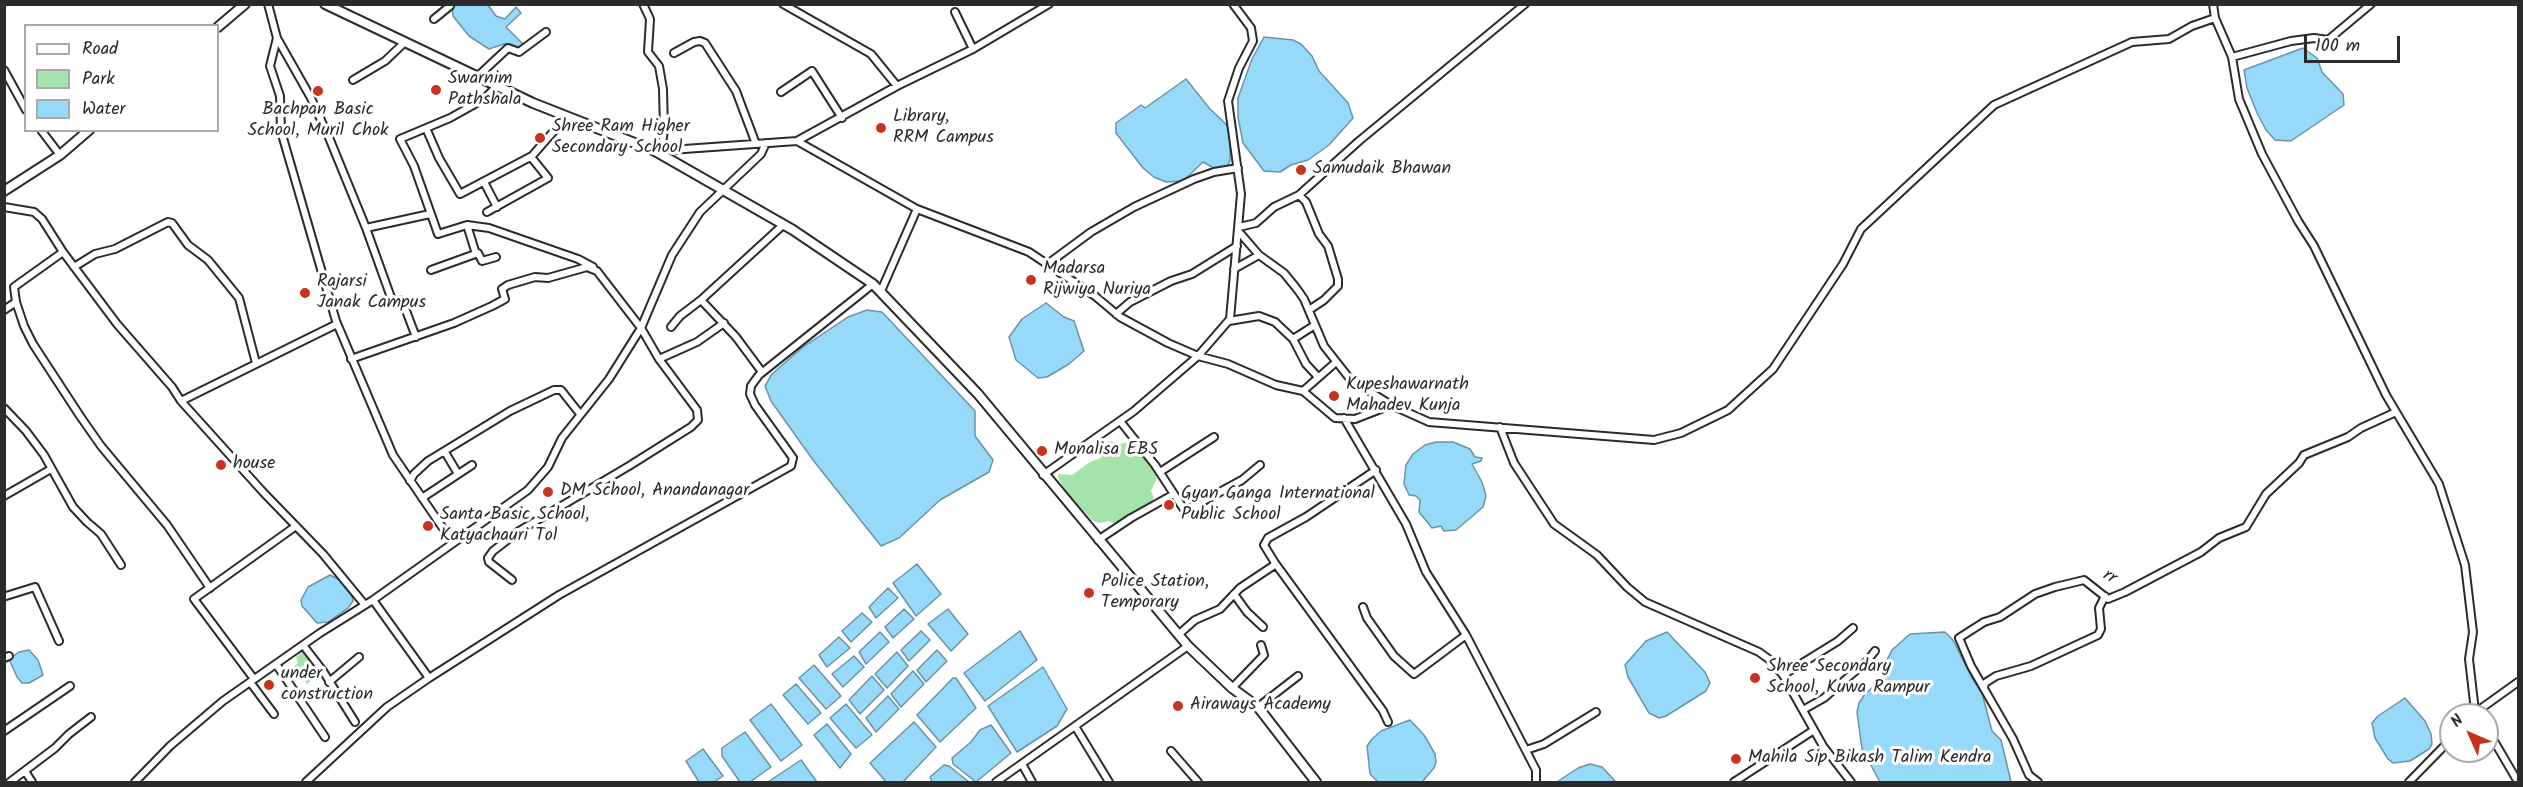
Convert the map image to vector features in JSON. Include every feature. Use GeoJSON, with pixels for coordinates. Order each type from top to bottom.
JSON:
{"type":"FeatureCollection","features":[{"type":"Feature","properties":{"kind":"main road"},"geometry":{"type":"LineString","coordinates":[[219,26],[245,4]]}},
{"type":"Feature","properties":{"kind":"main road"},"geometry":{"type":"LineString","coordinates":[[325,4],[497,86],[658,151],[783,225],[873,284],[978,394],[1043,475],[1188,646],[1232,688],[1258,707],[1316,783]]}},
{"type":"Feature","properties":{"kind":"main road"},"geometry":{"type":"LineString","coordinates":[[4,190],[60,155],[87,132]]}},
{"type":"Feature","properties":{"kind":"street"},"geometry":{"type":"LineString","coordinates":[[268,4],[277,38],[322,122],[366,228],[393,303],[402,300],[416,337]]}},
{"type":"Feature","properties":{"kind":"street"},"geometry":{"type":"LineString","coordinates":[[434,19],[450,6],[448,4]]}},
{"type":"Feature","properties":{"kind":"street"},"geometry":{"type":"LineString","coordinates":[[644,4],[650,19],[648,52],[649,56],[658,63],[661,80],[664,130],[658,151],[797,141],[897,86],[973,49],[1049,4]]}},
{"type":"Feature","properties":{"kind":"street"},"geometry":{"type":"LineString","coordinates":[[783,4],[872,54],[897,86]]}},
{"type":"Feature","properties":{"kind":"street"},"geometry":{"type":"LineString","coordinates":[[1043,475],[1120,421],[1198,356],[1229,321],[1241,194],[1228,101],[1239,68],[1253,41],[1253,34],[1233,4]]}},
{"type":"Feature","properties":{"kind":"street"},"geometry":{"type":"LineString","coordinates":[[1239,230],[1256,223],[1274,207],[1299,195],[1359,141],[1525,4]]}},
{"type":"Feature","properties":{"kind":"street"},"geometry":{"type":"LineString","coordinates":[[2212,4],[2215,18],[2232,57],[2239,99],[2262,154],[2314,246],[2397,412],[2439,484],[2460,544],[2473,623],[2469,659],[2474,703]]}},
{"type":"Feature","properties":{"kind":"street"},"geometry":{"type":"LineString","coordinates":[[2232,57],[2291,41],[2314,38],[2328,40],[2371,4]]}},
{"type":"Feature","properties":{"kind":"street"},"geometry":{"type":"LineString","coordinates":[[955,12],[973,49]]}},
{"type":"Feature","properties":{"kind":"street"},"geometry":{"type":"LineString","coordinates":[[1239,230],[1259,255],[1284,273],[1304,299],[1324,346],[1335,363],[1362,389],[1391,405],[1429,422],[1654,440],[1681,433],[1728,410],[1773,369],[1842,264],[1861,230],[1994,105],[2132,42],[2169,39],[2192,26],[2215,18]]}},
{"type":"Feature","properties":{"kind":"street"},"geometry":{"type":"LineString","coordinates":[[477,77],[508,48],[519,52],[546,32]]}},
{"type":"Feature","properties":{"kind":"street"},"geometry":{"type":"LineString","coordinates":[[277,38],[270,66],[279,96],[280,124],[337,324],[393,455],[453,543]]}},
{"type":"Feature","properties":{"kind":"street"},"geometry":{"type":"LineString","coordinates":[[354,80],[385,61],[405,42]]}},
{"type":"Feature","properties":{"kind":"street"},"geometry":{"type":"LineString","coordinates":[[674,53],[694,42],[705,43],[736,91],[756,144]]}},
{"type":"Feature","properties":{"kind":"street"},"geometry":{"type":"LineString","coordinates":[[4,70],[24,106]]}},
{"type":"Feature","properties":{"kind":"street"},"geometry":{"type":"LineString","coordinates":[[782,92],[812,71],[842,118]]}},
{"type":"Feature","properties":{"kind":"street"},"geometry":{"type":"LineString","coordinates":[[497,86],[484,99],[400,139],[414,166],[438,234],[467,225],[489,228],[588,263],[595,268],[641,328],[659,359],[699,415],[695,424],[519,531],[493,551],[488,558],[489,561],[512,580]]}},
{"type":"Feature","properties":{"kind":"street"},"geometry":{"type":"LineString","coordinates":[[426,128],[439,158],[460,194],[531,157],[567,116]]}},
{"type":"Feature","properties":{"kind":"street"},"geometry":{"type":"LineString","coordinates":[[43,132],[60,155]]}},
{"type":"Feature","properties":{"kind":"street"},"geometry":{"type":"LineString","coordinates":[[797,141],[917,209],[1029,252],[1049,263],[1116,314],[1168,343],[1198,356],[1228,363],[1276,385],[1303,391],[1335,418],[1354,419],[1391,405]]}},
{"type":"Feature","properties":{"kind":"street"},"geometry":{"type":"LineString","coordinates":[[135,783],[170,746],[223,701],[373,600],[528,490],[548,467],[562,438],[609,379],[641,328],[672,255],[700,212],[761,154],[766,143]]}},
{"type":"Feature","properties":{"kind":"street"},"geometry":{"type":"LineString","coordinates":[[487,212],[548,178],[531,157]]}},
{"type":"Feature","properties":{"kind":"street"},"geometry":{"type":"LineString","coordinates":[[1049,263],[1091,232],[1134,207],[1194,179],[1214,172],[1238,168]]}},
{"type":"Feature","properties":{"kind":"street"},"geometry":{"type":"LineString","coordinates":[[484,182],[497,207]]}},
{"type":"Feature","properties":{"kind":"street"},"geometry":{"type":"LineString","coordinates":[[1299,195],[1306,202],[1319,234],[1328,246],[1338,279],[1338,286],[1324,300],[1309,310]]}},
{"type":"Feature","properties":{"kind":"street"},"geometry":{"type":"LineString","coordinates":[[4,207],[39,215],[63,252],[117,324],[172,387],[181,401],[323,554],[365,605]]}},
{"type":"Feature","properties":{"kind":"street"},"geometry":{"type":"LineString","coordinates":[[881,291],[917,209]]}},
{"type":"Feature","properties":{"kind":"street"},"geometry":{"type":"LineString","coordinates":[[366,228],[430,214]]}},
{"type":"Feature","properties":{"kind":"street"},"geometry":{"type":"LineString","coordinates":[[74,267],[95,254],[115,249],[168,222],[172,223],[188,245],[208,260],[239,298],[256,363]]}},
{"type":"Feature","properties":{"kind":"street"},"geometry":{"type":"LineString","coordinates":[[467,225],[476,254],[482,261],[496,257]]}},
{"type":"Feature","properties":{"kind":"street"},"geometry":{"type":"LineString","coordinates":[[671,327],[680,316],[701,300],[783,225]]}},
{"type":"Feature","properties":{"kind":"street"},"geometry":{"type":"LineString","coordinates":[[1116,314],[1131,302],[1172,281],[1192,274],[1237,246]]}},
{"type":"Feature","properties":{"kind":"street"},"geometry":{"type":"LineString","coordinates":[[63,252],[14,287],[24,326],[33,344],[101,446],[161,517],[210,588]]}},
{"type":"Feature","properties":{"kind":"street"},"geometry":{"type":"LineString","coordinates":[[431,270],[476,254]]}},
{"type":"Feature","properties":{"kind":"street"},"geometry":{"type":"LineString","coordinates":[[1234,270],[1259,255]]}},
{"type":"Feature","properties":{"kind":"street"},"geometry":{"type":"LineString","coordinates":[[351,359],[416,337],[497,304],[505,299],[502,289],[508,285],[535,277],[548,278],[587,267],[595,268]]}},
{"type":"Feature","properties":{"kind":"street"},"geometry":{"type":"LineString","coordinates":[[306,783],[387,707],[429,678],[559,595],[791,466],[794,458],[755,405],[750,394],[751,386],[762,372],[873,284]]}},
{"type":"Feature","properties":{"kind":"street"},"geometry":{"type":"LineString","coordinates":[[701,300],[724,323],[762,372]]}},
{"type":"Feature","properties":{"kind":"street"},"geometry":{"type":"LineString","coordinates":[[4,310],[16,302]]}},
{"type":"Feature","properties":{"kind":"street"},"geometry":{"type":"LineString","coordinates":[[1229,321],[1259,316],[1275,322],[1293,339],[1306,364],[1318,377]]}},
{"type":"Feature","properties":{"kind":"street"},"geometry":{"type":"LineString","coordinates":[[659,359],[697,342],[724,323]]}},
{"type":"Feature","properties":{"kind":"street"},"geometry":{"type":"LineString","coordinates":[[181,401],[337,324]]}},
{"type":"Feature","properties":{"kind":"street"},"geometry":{"type":"LineString","coordinates":[[1293,339],[1315,326]]}},
{"type":"Feature","properties":{"kind":"street"},"geometry":{"type":"LineString","coordinates":[[1303,391],[1335,363]]}},
{"type":"Feature","properties":{"kind":"street"},"geometry":{"type":"LineString","coordinates":[[410,481],[424,464],[510,411],[554,390],[561,390],[580,414]]}},
{"type":"Feature","properties":{"kind":"street"},"geometry":{"type":"LineString","coordinates":[[4,408],[26,431],[44,455],[73,507],[101,534],[121,565]]}},
{"type":"Feature","properties":{"kind":"street","name":"rr"},"geometry":{"type":"LineString","coordinates":[[2038,783],[2029,775],[2013,740],[1971,666],[1959,638],[1984,622],[2000,617],[2035,594],[2055,586],[2084,580],[2109,599],[2115,597],[2201,552],[2219,538],[2246,527],[2266,494],[2299,463],[2304,455],[2348,437],[2361,428],[2397,412]]}},
{"type":"Feature","properties":{"kind":"street"},"geometry":{"type":"LineString","coordinates":[[1344,418],[1406,524],[1426,572],[1466,635],[1536,770],[1536,783]]}},
{"type":"Feature","properties":{"kind":"street"},"geometry":{"type":"LineString","coordinates":[[1120,421],[1160,472],[1185,511],[1242,480],[1260,465]]}},
{"type":"Feature","properties":{"kind":"street"},"geometry":{"type":"LineString","coordinates":[[1500,427],[1514,463],[1554,524],[1597,555],[1626,587],[1646,602],[1759,651],[1783,675],[1823,746],[1851,783]]}},
{"type":"Feature","properties":{"kind":"street"},"geometry":{"type":"LineString","coordinates":[[1160,472],[1214,437]]}},
{"type":"Feature","properties":{"kind":"street"},"geometry":{"type":"LineString","coordinates":[[445,452],[458,474]]}},
{"type":"Feature","properties":{"kind":"street"},"geometry":{"type":"LineString","coordinates":[[422,498],[472,465]]}},
{"type":"Feature","properties":{"kind":"street"},"geometry":{"type":"LineString","coordinates":[[4,495],[51,469]]}},
{"type":"Feature","properties":{"kind":"street"},"geometry":{"type":"LineString","coordinates":[[1376,470],[1306,517],[1268,538],[1264,545],[1383,711],[1388,722]]}},
{"type":"Feature","properties":{"kind":"street"},"geometry":{"type":"LineString","coordinates":[[1098,540],[1174,494]]}},
{"type":"Feature","properties":{"kind":"street"},"geometry":{"type":"LineString","coordinates":[[274,714],[194,601],[296,526]]}},
{"type":"Feature","properties":{"kind":"street"},"geometry":{"type":"LineString","coordinates":[[1178,635],[1195,620],[1220,609],[1234,594],[1275,563]]}},
{"type":"Feature","properties":{"kind":"street"},"geometry":{"type":"LineString","coordinates":[[5,594],[31,586],[35,587],[59,641]]}},
{"type":"Feature","properties":{"kind":"street"},"geometry":{"type":"LineString","coordinates":[[1234,594],[1247,612],[1263,627]]}},
{"type":"Feature","properties":{"kind":"street"},"geometry":{"type":"LineString","coordinates":[[1984,688],[1985,683],[1996,676],[2031,666],[2098,635],[2101,629],[2099,608],[2105,596]]}},
{"type":"Feature","properties":{"kind":"street"},"geometry":{"type":"LineString","coordinates":[[373,600],[429,678]]}},
{"type":"Feature","properties":{"kind":"street"},"geometry":{"type":"LineString","coordinates":[[1363,607],[1367,618],[1394,656],[1414,674],[1466,635]]}},
{"type":"Feature","properties":{"kind":"street"},"geometry":{"type":"LineString","coordinates":[[1783,675],[1838,641],[1853,628]]}},
{"type":"Feature","properties":{"kind":"street"},"geometry":{"type":"LineString","coordinates":[[303,645],[355,722]]}},
{"type":"Feature","properties":{"kind":"street"},"geometry":{"type":"LineString","coordinates":[[1232,688],[1264,655],[1261,645]]}},
{"type":"Feature","properties":{"kind":"street"},"geometry":{"type":"LineString","coordinates":[[996,783],[1188,646]]}},
{"type":"Feature","properties":{"kind":"street"},"geometry":{"type":"LineString","coordinates":[[1803,710],[1824,698],[1867,661],[1875,651]]}},
{"type":"Feature","properties":{"kind":"street"},"geometry":{"type":"LineString","coordinates":[[329,682],[359,657]]}},
{"type":"Feature","properties":{"kind":"street"},"geometry":{"type":"LineString","coordinates":[[276,664],[325,737]]}},
{"type":"Feature","properties":{"kind":"street"},"geometry":{"type":"LineString","coordinates":[[1258,707],[1298,676]]}},
{"type":"Feature","properties":{"kind":"street"},"geometry":{"type":"LineString","coordinates":[[2490,703],[2518,682]]}},
{"type":"Feature","properties":{"kind":"street"},"geometry":{"type":"LineString","coordinates":[[4,731],[70,686]]}},
{"type":"Feature","properties":{"kind":"street"},"geometry":{"type":"LineString","coordinates":[[1526,750],[1544,744],[1596,712]]}},
{"type":"Feature","properties":{"kind":"street"},"geometry":{"type":"LineString","coordinates":[[10,783],[91,717]]}},
{"type":"Feature","properties":{"kind":"street"},"geometry":{"type":"LineString","coordinates":[[1076,726],[1110,783]]}},
{"type":"Feature","properties":{"kind":"street"},"geometry":{"type":"LineString","coordinates":[[1734,783],[1814,730]]}},
{"type":"Feature","properties":{"kind":"street"},"geometry":{"type":"LineString","coordinates":[[2499,750],[2518,783]]}},
{"type":"Feature","properties":{"kind":"street"},"geometry":{"type":"LineString","coordinates":[[1171,751],[1198,783]]}},
{"type":"Feature","properties":{"kind":"street"},"geometry":{"type":"LineString","coordinates":[[2409,783],[2439,752]]}},
{"type":"Feature","properties":{"kind":"street"},"geometry":{"type":"LineString","coordinates":[[1022,764],[1032,783]]}},
{"type":"Feature","properties":{"kind":"street"},"geometry":{"type":"LineString","coordinates":[[25,771],[32,783]]}},
{"type":"Feature","properties":{"kind":"green space"},"geometry":{"type":"Polygon","coordinates":[[[1109,441],[1120,444],[1129,442],[1139,448],[1151,464],[1157,478],[1151,491],[1154,498],[1152,502],[1116,525],[1109,521],[1099,523],[1093,521],[1068,495],[1058,478],[1059,474],[1072,475],[1090,462],[1101,458],[1103,446],[1109,441]]]}},
{"type":"Feature","properties":{"kind":"green space"},"geometry":{"type":"Polygon","coordinates":[[[305,649],[323,671],[307,684],[293,667],[298,663],[296,657],[305,649]]]}},
{"type":"Feature","properties":{"kind":"water"},"geometry":{"type":"Polygon","coordinates":[[[452,5],[488,5],[496,16],[505,19],[516,7],[521,13],[506,27],[525,46],[517,50],[513,46],[504,44],[489,49],[469,36],[453,16],[452,5]]]}},
{"type":"Feature","properties":{"kind":"water"},"geometry":{"type":"Polygon","coordinates":[[[1264,37],[1293,40],[1301,44],[1312,56],[1319,71],[1348,103],[1353,118],[1329,145],[1308,160],[1291,165],[1280,172],[1264,171],[1243,143],[1238,117],[1238,98],[1252,59],[1264,37]]]}},
{"type":"Feature","properties":{"kind":"water"},"geometry":{"type":"Polygon","coordinates":[[[2303,48],[2317,58],[2322,72],[2343,94],[2344,105],[2291,141],[2275,140],[2266,130],[2257,113],[2247,88],[2244,70],[2303,48]]]}},
{"type":"Feature","properties":{"kind":"water"},"geometry":{"type":"Polygon","coordinates":[[[1186,79],[1210,109],[1230,128],[1230,161],[1226,168],[1219,171],[1203,162],[1183,181],[1166,182],[1154,177],[1143,168],[1116,133],[1116,123],[1141,105],[1145,108],[1186,79]]]}},
{"type":"Feature","properties":{"kind":"water"},"geometry":{"type":"Polygon","coordinates":[[[1046,303],[1064,317],[1074,321],[1084,351],[1069,364],[1047,377],[1038,378],[1016,360],[1009,337],[1022,319],[1046,303]]]}},
{"type":"Feature","properties":{"kind":"water"},"geometry":{"type":"Polygon","coordinates":[[[867,310],[882,312],[975,411],[975,436],[993,460],[989,472],[940,500],[899,538],[881,546],[813,460],[771,401],[765,386],[772,374],[803,347],[848,317],[867,310]]]}},
{"type":"Feature","properties":{"kind":"water"},"geometry":{"type":"Polygon","coordinates":[[[1436,442],[1453,442],[1470,449],[1475,457],[1482,458],[1481,461],[1472,464],[1482,482],[1486,496],[1483,507],[1456,530],[1444,531],[1441,526],[1432,528],[1419,512],[1420,500],[1416,496],[1409,495],[1404,484],[1406,465],[1413,454],[1425,445],[1436,442]]]}},
{"type":"Feature","properties":{"kind":"water"},"geometry":{"type":"Polygon","coordinates":[[[917,564],[941,594],[916,616],[893,583],[917,564]]]}},
{"type":"Feature","properties":{"kind":"water"},"geometry":{"type":"Polygon","coordinates":[[[330,575],[340,580],[353,601],[348,608],[328,622],[317,623],[302,606],[301,600],[308,587],[330,575]]]}},
{"type":"Feature","properties":{"kind":"water"},"geometry":{"type":"Polygon","coordinates":[[[888,588],[898,598],[876,618],[869,607],[888,588]]]}},
{"type":"Feature","properties":{"kind":"water"},"geometry":{"type":"Polygon","coordinates":[[[904,609],[914,619],[893,638],[885,627],[904,609]]]}},
{"type":"Feature","properties":{"kind":"water"},"geometry":{"type":"Polygon","coordinates":[[[948,609],[968,634],[951,651],[928,624],[948,609]]]}},
{"type":"Feature","properties":{"kind":"water"},"geometry":{"type":"Polygon","coordinates":[[[862,613],[872,622],[851,642],[842,631],[862,613]]]}},
{"type":"Feature","properties":{"kind":"water"},"geometry":{"type":"Polygon","coordinates":[[[921,631],[930,640],[909,661],[901,650],[921,631]]]}},
{"type":"Feature","properties":{"kind":"water"},"geometry":{"type":"Polygon","coordinates":[[[1020,631],[1037,660],[985,701],[964,673],[1020,631]]]}},
{"type":"Feature","properties":{"kind":"water"},"geometry":{"type":"Polygon","coordinates":[[[880,632],[889,642],[866,664],[859,652],[880,632]]]}},
{"type":"Feature","properties":{"kind":"water"},"geometry":{"type":"Polygon","coordinates":[[[1667,632],[1705,672],[1710,683],[1706,691],[1659,718],[1649,713],[1628,677],[1625,665],[1646,641],[1667,632]]]}},
{"type":"Feature","properties":{"kind":"water"},"geometry":{"type":"Polygon","coordinates":[[[1945,632],[1953,640],[1982,693],[1992,731],[2001,740],[2011,782],[1880,782],[1862,749],[1857,712],[1859,703],[1865,694],[1890,672],[1887,660],[1892,650],[1910,634],[1945,632]]]}},
{"type":"Feature","properties":{"kind":"water"},"geometry":{"type":"Polygon","coordinates":[[[839,637],[850,648],[827,667],[819,655],[839,637]]]}},
{"type":"Feature","properties":{"kind":"water"},"geometry":{"type":"Polygon","coordinates":[[[29,650],[38,660],[43,675],[29,683],[22,683],[9,659],[19,652],[29,650]]]}},
{"type":"Feature","properties":{"kind":"water"},"geometry":{"type":"Polygon","coordinates":[[[937,650],[947,661],[926,682],[917,670],[937,650]]]}},
{"type":"Feature","properties":{"kind":"water"},"geometry":{"type":"Polygon","coordinates":[[[897,652],[908,666],[887,688],[875,674],[897,652]]]}},
{"type":"Feature","properties":{"kind":"water"},"geometry":{"type":"Polygon","coordinates":[[[854,656],[864,667],[843,687],[832,674],[854,656]]]}},
{"type":"Feature","properties":{"kind":"water"},"geometry":{"type":"Polygon","coordinates":[[[814,665],[841,696],[826,709],[799,678],[814,665]]]}},
{"type":"Feature","properties":{"kind":"water"},"geometry":{"type":"Polygon","coordinates":[[[1043,667],[1067,709],[1057,726],[1017,752],[988,706],[1043,667]]]}},
{"type":"Feature","properties":{"kind":"water"},"geometry":{"type":"Polygon","coordinates":[[[913,671],[924,684],[901,707],[891,694],[913,671]]]}},
{"type":"Feature","properties":{"kind":"water"},"geometry":{"type":"Polygon","coordinates":[[[872,676],[884,690],[860,714],[849,700],[872,676]]]}},
{"type":"Feature","properties":{"kind":"water"},"geometry":{"type":"Polygon","coordinates":[[[953,678],[956,678],[976,708],[940,742],[917,715],[953,678]]]}},
{"type":"Feature","properties":{"kind":"water"},"geometry":{"type":"Polygon","coordinates":[[[796,684],[821,713],[808,724],[783,695],[796,684]]]}},
{"type":"Feature","properties":{"kind":"water"},"geometry":{"type":"Polygon","coordinates":[[[888,696],[899,709],[876,732],[866,718],[888,696]]]}},
{"type":"Feature","properties":{"kind":"water"},"geometry":{"type":"Polygon","coordinates":[[[2405,698],[2425,721],[2431,734],[2432,744],[2429,749],[2410,761],[2393,763],[2375,738],[2372,723],[2378,716],[2405,698]]]}},
{"type":"Feature","properties":{"kind":"water"},"geometry":{"type":"Polygon","coordinates":[[[771,704],[802,745],[781,761],[750,720],[771,704]]]}},
{"type":"Feature","properties":{"kind":"water"},"geometry":{"type":"Polygon","coordinates":[[[846,704],[872,735],[856,748],[830,718],[846,704]]]}},
{"type":"Feature","properties":{"kind":"water"},"geometry":{"type":"Polygon","coordinates":[[[1410,720],[1424,735],[1435,754],[1434,768],[1422,782],[1378,782],[1370,774],[1367,746],[1381,731],[1410,720]]]}},
{"type":"Feature","properties":{"kind":"water"},"geometry":{"type":"Polygon","coordinates":[[[914,722],[936,747],[903,782],[886,782],[870,763],[914,722]]]}},
{"type":"Feature","properties":{"kind":"water"},"geometry":{"type":"Polygon","coordinates":[[[827,724],[851,754],[840,768],[814,735],[827,724]]]}},
{"type":"Feature","properties":{"kind":"water"},"geometry":{"type":"Polygon","coordinates":[[[991,725],[1011,753],[976,782],[953,764],[952,758],[971,742],[980,730],[991,725]]]}},
{"type":"Feature","properties":{"kind":"water"},"geometry":{"type":"Polygon","coordinates":[[[745,732],[771,767],[750,782],[740,782],[722,756],[722,748],[745,732]]]}},
{"type":"Feature","properties":{"kind":"water"},"geometry":{"type":"Polygon","coordinates":[[[703,749],[723,776],[714,782],[699,782],[686,761],[703,749]]]}},
{"type":"Feature","properties":{"kind":"water"},"geometry":{"type":"Polygon","coordinates":[[[801,760],[817,782],[768,782],[801,760]]]}},
{"type":"Feature","properties":{"kind":"water"},"geometry":{"type":"Polygon","coordinates":[[[1590,764],[1602,767],[1616,782],[1557,782],[1578,768],[1590,764]]]}},
{"type":"Feature","properties":{"kind":"water"},"geometry":{"type":"Polygon","coordinates":[[[944,765],[949,766],[969,782],[932,782],[930,777],[944,765]]]}},
{"type":"Feature","properties":{"kind":"place","name":"Swarnim Pathshala"},"geometry":{"type":"Point","coordinates":[436,90]}},
{"type":"Feature","properties":{"kind":"place","name":"Bachpan Basic School, Muril Chok"},"geometry":{"type":"Point","coordinates":[318,91]}},
{"type":"Feature","properties":{"kind":"place","name":"Library, RRM Campus"},"geometry":{"type":"Point","coordinates":[881,128]}},
{"type":"Feature","properties":{"kind":"place","name":"Shree Ram Higher Secondary School"},"geometry":{"type":"Point","coordinates":[540,138]}},
{"type":"Feature","properties":{"kind":"place","name":"Samudaik Bhawan"},"geometry":{"type":"Point","coordinates":[1301,170]}},
{"type":"Feature","properties":{"kind":"place","name":"Madarsa Rijwiya Nuriya"},"geometry":{"type":"Point","coordinates":[1031,280]}},
{"type":"Feature","properties":{"kind":"place","name":"Rajarsi Janak Campus"},"geometry":{"type":"Point","coordinates":[305,293]}},
{"type":"Feature","properties":{"kind":"place","name":"Kupeshawarnath Mahadev Kunja"},"geometry":{"type":"Point","coordinates":[1334,396]}},
{"type":"Feature","properties":{"kind":"place","name":"Monalisa EBS"},"geometry":{"type":"Point","coordinates":[1042,451]}},
{"type":"Feature","properties":{"kind":"place","name":"house"},"geometry":{"type":"Point","coordinates":[221,465]}},
{"type":"Feature","properties":{"kind":"place","name":"DM School, Anandanagar"},"geometry":{"type":"Point","coordinates":[548,492]}},
{"type":"Feature","properties":{"kind":"place","name":"Gyan Ganga International Public School"},"geometry":{"type":"Point","coordinates":[1169,505]}},
{"type":"Feature","properties":{"kind":"place","name":"Santa Basic School, Katyachauri Tol"},"geometry":{"type":"Point","coordinates":[428,526]}},
{"type":"Feature","properties":{"kind":"place","name":"Police Station, Temporary"},"geometry":{"type":"Point","coordinates":[1089,593]}},
{"type":"Feature","properties":{"kind":"place","name":"Shree Secondary School, Kuwa Rampur"},"geometry":{"type":"Point","coordinates":[1755,678]}},
{"type":"Feature","properties":{"kind":"place","name":"under construction"},"geometry":{"type":"Point","coordinates":[269,685]}},
{"type":"Feature","properties":{"kind":"place","name":"Airaways Academy"},"geometry":{"type":"Point","coordinates":[1178,706]}},
{"type":"Feature","properties":{"kind":"place","name":"Mahila Sip Bikash Talim Kendra"},"geometry":{"type":"Point","coordinates":[1736,759]}}]}
